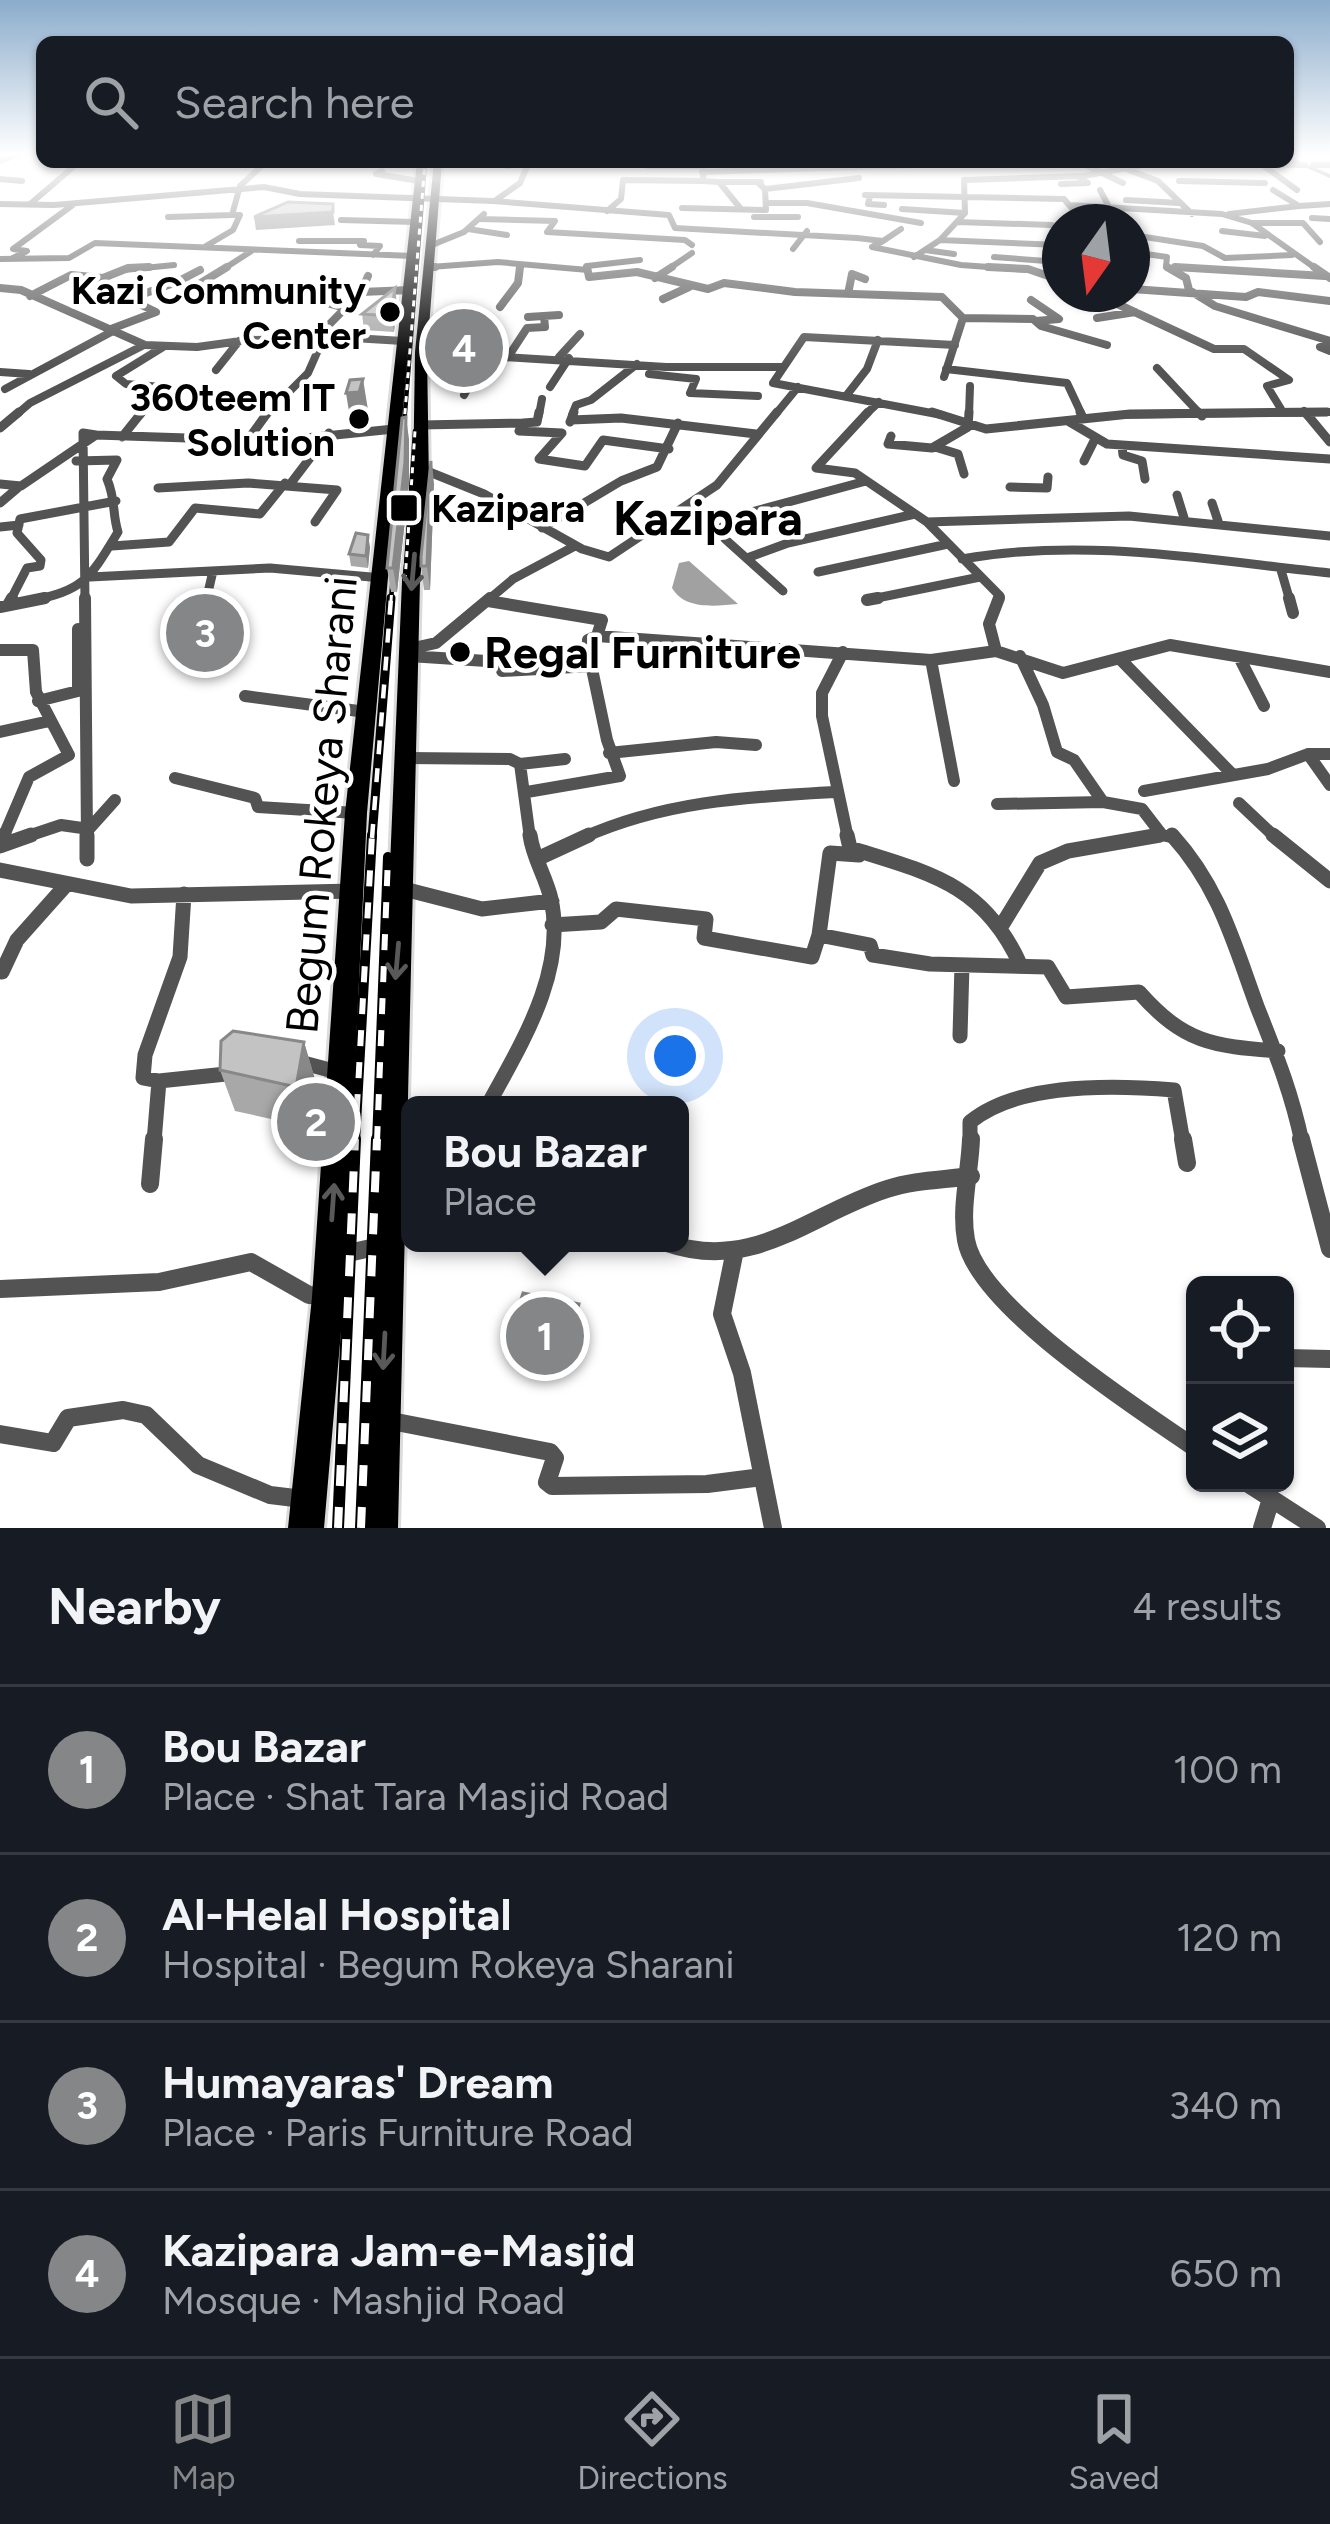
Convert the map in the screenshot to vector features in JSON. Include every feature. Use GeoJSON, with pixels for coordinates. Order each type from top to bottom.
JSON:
{"type":"FeatureCollection","features":[{"type":"Feature","properties":{"kind":"main road","name":"Begum Rokeya Sharani"},"geometry":{"type":"LineString","coordinates":[[380,1528],[395,971],[404,889],[409,652],[421,469],[410,290],[425,256],[416,225]]}},
{"type":"Feature","properties":{"kind":"main road","name":"Begum Rokeya Sharani"},"geometry":{"type":"LineString","coordinates":[[306,1528],[328,1297],[356,813],[394,428],[412,346],[425,256],[424,225]]}},
{"type":"Feature","properties":{"kind":"main road"},"geometry":{"type":"LineString","coordinates":[[372,652],[409,652]]}},
{"type":"Feature","properties":{"kind":"street"},"geometry":{"type":"LineString","coordinates":[[10,259],[27,251],[13,249],[45,225]]}},
{"type":"Feature","properties":{"kind":"street"},"geometry":{"type":"LineString","coordinates":[[205,247],[235,225]]}},
{"type":"Feature","properties":{"kind":"street"},"geometry":{"type":"LineString","coordinates":[[425,256],[472,225]]}},
{"type":"Feature","properties":{"kind":"street"},"geometry":{"type":"LineString","coordinates":[[552,225],[548,232],[685,240],[692,249],[655,278]]}},
{"type":"Feature","properties":{"kind":"street"},"geometry":{"type":"LineString","coordinates":[[674,225],[807,231],[883,241]]}},
{"type":"Feature","properties":{"kind":"street"},"geometry":{"type":"LineString","coordinates":[[913,258],[954,225]]}},
{"type":"Feature","properties":{"kind":"street"},"geometry":{"type":"LineString","coordinates":[[1256,225],[1328,277]]}},
{"type":"Feature","properties":{"kind":"street"},"geometry":{"type":"LineString","coordinates":[[1305,225],[1320,242]]}},
{"type":"Feature","properties":{"kind":"street"},"geometry":{"type":"LineString","coordinates":[[468,229],[507,235]]}},
{"type":"Feature","properties":{"kind":"street"},"geometry":{"type":"LineString","coordinates":[[901,229],[872,247],[913,258],[1028,269],[1042,275]]}},
{"type":"Feature","properties":{"kind":"street"},"geometry":{"type":"LineString","coordinates":[[793,249],[807,231]]}},
{"type":"Feature","properties":{"kind":"street"},"geometry":{"type":"LineString","coordinates":[[1222,231],[1272,236]]}},
{"type":"Feature","properties":{"kind":"street"},"geometry":{"type":"LineString","coordinates":[[1150,233],[1203,246],[1225,257],[1292,254]]}},
{"type":"Feature","properties":{"kind":"street"},"geometry":{"type":"LineString","coordinates":[[277,252],[302,238],[364,241],[360,245],[380,246],[373,255]]}},
{"type":"Feature","properties":{"kind":"street"},"geometry":{"type":"LineString","coordinates":[[940,240],[1042,243]]}},
{"type":"Feature","properties":{"kind":"street"},"geometry":{"type":"LineString","coordinates":[[0,259],[69,258],[95,243],[425,256],[520,265],[587,266],[640,260]]}},
{"type":"Feature","properties":{"kind":"street"},"geometry":{"type":"LineString","coordinates":[[196,286],[254,250]]}},
{"type":"Feature","properties":{"kind":"street"},"geometry":{"type":"LineString","coordinates":[[925,250],[953,254]]}},
{"type":"Feature","properties":{"kind":"street"},"geometry":{"type":"LineString","coordinates":[[1150,255],[1167,257],[1166,266],[1328,277]]}},
{"type":"Feature","properties":{"kind":"street"},"geometry":{"type":"LineString","coordinates":[[994,257],[1042,260]]}},
{"type":"Feature","properties":{"kind":"street"},"geometry":{"type":"LineString","coordinates":[[1028,269],[1042,261]]}},
{"type":"Feature","properties":{"kind":"street"},"geometry":{"type":"LineString","coordinates":[[500,307],[518,283],[520,265]]}},
{"type":"Feature","properties":{"kind":"street"},"geometry":{"type":"LineString","coordinates":[[29,296],[71,275],[103,278],[128,268],[174,266]]}},
{"type":"Feature","properties":{"kind":"street"},"geometry":{"type":"LineString","coordinates":[[587,266],[589,277],[637,272],[708,289],[724,283],[768,290],[942,297],[963,318],[1060,319],[1031,300]]}},
{"type":"Feature","properties":{"kind":"street"},"geometry":{"type":"LineString","coordinates":[[1175,267],[1190,290],[1216,306],[1330,345]]}},
{"type":"Feature","properties":{"kind":"street"},"geometry":{"type":"LineString","coordinates":[[5,389],[112,330],[156,312],[129,299],[200,270]]}},
{"type":"Feature","properties":{"kind":"street"},"geometry":{"type":"LineString","coordinates":[[848,294],[852,274],[865,279]]}},
{"type":"Feature","properties":{"kind":"street"},"geometry":{"type":"LineString","coordinates":[[247,440],[276,401],[308,374],[320,328],[349,309],[368,276]]}},
{"type":"Feature","properties":{"kind":"street"},"geometry":{"type":"LineString","coordinates":[[174,283],[267,287],[349,309]]}},
{"type":"Feature","properties":{"kind":"street"},"geometry":{"type":"LineString","coordinates":[[663,298],[690,286]]}},
{"type":"Feature","properties":{"kind":"street"},"geometry":{"type":"LineString","coordinates":[[0,289],[29,296],[145,345],[320,339],[564,358],[696,379],[690,393],[758,396]]}},
{"type":"Feature","properties":{"kind":"street"},"geometry":{"type":"LineString","coordinates":[[1150,289],[1330,301]]}},
{"type":"Feature","properties":{"kind":"street"},"geometry":{"type":"LineString","coordinates":[[361,292],[410,290]]}},
{"type":"Feature","properties":{"kind":"street"},"geometry":{"type":"LineString","coordinates":[[1097,318],[1136,312],[1214,349],[1244,349],[1289,380],[1268,386],[1281,410]]}},
{"type":"Feature","properties":{"kind":"street"},"geometry":{"type":"LineString","coordinates":[[528,317],[559,315]]}},
{"type":"Feature","properties":{"kind":"street"},"geometry":{"type":"LineString","coordinates":[[510,355],[527,328],[545,327],[544,316]]}},
{"type":"Feature","properties":{"kind":"street"},"geometry":{"type":"LineString","coordinates":[[963,318],[945,373],[1067,382],[1083,418]]}},
{"type":"Feature","properties":{"kind":"street"},"geometry":{"type":"LineString","coordinates":[[1035,321],[1107,345]]}},
{"type":"Feature","properties":{"kind":"street"},"geometry":{"type":"LineString","coordinates":[[851,322],[853,339]]}},
{"type":"Feature","properties":{"kind":"street"},"geometry":{"type":"LineString","coordinates":[[550,387],[580,334]]}},
{"type":"Feature","properties":{"kind":"street"},"geometry":{"type":"LineString","coordinates":[[955,345],[804,337],[773,383],[932,412],[968,427],[1008,429],[1083,418],[1330,412]]}},
{"type":"Feature","properties":{"kind":"street"},"geometry":{"type":"LineString","coordinates":[[846,396],[867,369],[878,340]]}},
{"type":"Feature","properties":{"kind":"street"},"geometry":{"type":"LineString","coordinates":[[216,370],[239,341]]}},
{"type":"Feature","properties":{"kind":"street"},"geometry":{"type":"LineString","coordinates":[[0,428],[58,387],[145,345]]}},
{"type":"Feature","properties":{"kind":"street"},"geometry":{"type":"LineString","coordinates":[[122,437],[162,387],[126,384],[116,376],[164,346]]}},
{"type":"Feature","properties":{"kind":"street"},"geometry":{"type":"LineString","coordinates":[[464,395],[486,354]]}},
{"type":"Feature","properties":{"kind":"street"},"geometry":{"type":"LineString","coordinates":[[669,449],[603,440],[585,466],[538,459],[572,419],[576,405],[633,368],[783,368]]}},
{"type":"Feature","properties":{"kind":"street"},"geometry":{"type":"LineString","coordinates":[[1157,368],[1202,416]]}},
{"type":"Feature","properties":{"kind":"street"},"geometry":{"type":"LineString","coordinates":[[0,372],[30,374]]}},
{"type":"Feature","properties":{"kind":"street"},"geometry":{"type":"LineString","coordinates":[[968,427],[970,386]]}},
{"type":"Feature","properties":{"kind":"street"},"geometry":{"type":"LineString","coordinates":[[421,469],[484,494],[575,546],[609,557],[717,485],[798,387]]}},
{"type":"Feature","properties":{"kind":"street"},"geometry":{"type":"LineString","coordinates":[[421,424],[537,422],[542,399]]}},
{"type":"Feature","properties":{"kind":"street"},"geometry":{"type":"LineString","coordinates":[[879,402],[828,450],[816,468],[855,473],[927,522],[1000,596],[988,624],[996,651]]}},
{"type":"Feature","properties":{"kind":"street"},"geometry":{"type":"LineString","coordinates":[[1304,411],[1330,442]]}},
{"type":"Feature","properties":{"kind":"street"},"geometry":{"type":"LineString","coordinates":[[572,419],[621,418],[756,434]]}},
{"type":"Feature","properties":{"kind":"street"},"geometry":{"type":"LineString","coordinates":[[1068,421],[1094,440],[1122,446],[1330,459]]}},
{"type":"Feature","properties":{"kind":"street"},"geometry":{"type":"LineString","coordinates":[[523,423],[519,431],[562,433]]}},
{"type":"Feature","properties":{"kind":"street"},"geometry":{"type":"LineString","coordinates":[[542,528],[621,481],[657,467],[678,423]]}},
{"type":"Feature","properties":{"kind":"street"},"geometry":{"type":"LineString","coordinates":[[935,447],[968,427]]}},
{"type":"Feature","properties":{"kind":"street"},"geometry":{"type":"LineString","coordinates":[[87,859],[82,433],[247,440],[394,428]]}},
{"type":"Feature","properties":{"kind":"street"},"geometry":{"type":"LineString","coordinates":[[112,545],[169,542],[195,508],[260,514],[329,433]]}},
{"type":"Feature","properties":{"kind":"street"},"geometry":{"type":"LineString","coordinates":[[0,503],[96,435]]}},
{"type":"Feature","properties":{"kind":"street"},"geometry":{"type":"LineString","coordinates":[[891,436],[888,444],[935,447],[958,454],[964,474]]}},
{"type":"Feature","properties":{"kind":"street"},"geometry":{"type":"LineString","coordinates":[[1084,461],[1094,440]]}},
{"type":"Feature","properties":{"kind":"street"},"geometry":{"type":"LineString","coordinates":[[1122,446],[1125,457],[1142,461],[1145,479]]}},
{"type":"Feature","properties":{"kind":"street"},"geometry":{"type":"LineString","coordinates":[[4,606],[74,591],[90,578],[118,532],[116,501],[107,479],[117,460],[57,462]]}},
{"type":"Feature","properties":{"kind":"street"},"geometry":{"type":"LineString","coordinates":[[1010,487],[1050,486],[1048,477]]}},
{"type":"Feature","properties":{"kind":"street"},"geometry":{"type":"LineString","coordinates":[[744,514],[866,481]]}},
{"type":"Feature","properties":{"kind":"street"},"geometry":{"type":"LineString","coordinates":[[158,488],[206,482],[288,483],[337,490],[315,521]]}},
{"type":"Feature","properties":{"kind":"street"},"geometry":{"type":"LineString","coordinates":[[0,484],[21,486]]}},
{"type":"Feature","properties":{"kind":"street"},"geometry":{"type":"LineString","coordinates":[[1041,488],[1050,513]]}},
{"type":"Feature","properties":{"kind":"street"},"geometry":{"type":"LineString","coordinates":[[1177,495],[1185,521]]}},
{"type":"Feature","properties":{"kind":"street"},"geometry":{"type":"LineString","coordinates":[[4,606],[27,568],[40,566],[17,533],[20,520],[116,501]]}},
{"type":"Feature","properties":{"kind":"street"},"geometry":{"type":"LineString","coordinates":[[1212,503],[1219,524]]}},
{"type":"Feature","properties":{"kind":"street"},"geometry":{"type":"LineString","coordinates":[[927,522],[1050,513],[1330,536]]}},
{"type":"Feature","properties":{"kind":"street"},"geometry":{"type":"LineString","coordinates":[[746,558],[788,543],[915,514]]}},
{"type":"Feature","properties":{"kind":"street"},"geometry":{"type":"LineString","coordinates":[[0,527],[19,525]]}},
{"type":"Feature","properties":{"kind":"street"},"geometry":{"type":"LineString","coordinates":[[722,526],[725,539],[783,591]]}},
{"type":"Feature","properties":{"kind":"street"},"geometry":{"type":"LineString","coordinates":[[818,572],[948,544]]}},
{"type":"Feature","properties":{"kind":"street"},"geometry":{"type":"LineString","coordinates":[[409,652],[436,644],[532,566],[575,546]]}},
{"type":"Feature","properties":{"kind":"street"},"geometry":{"type":"LineString","coordinates":[[962,559],[1013,549],[1085,548],[1330,573]]}},
{"type":"Feature","properties":{"kind":"street"},"geometry":{"type":"LineString","coordinates":[[90,578],[270,568],[382,578]]}},
{"type":"Feature","properties":{"kind":"street"},"geometry":{"type":"LineString","coordinates":[[1281,570],[1293,613]]}},
{"type":"Feature","properties":{"kind":"street"},"geometry":{"type":"LineString","coordinates":[[202,617],[213,571]]}},
{"type":"Feature","properties":{"kind":"street"},"geometry":{"type":"LineString","coordinates":[[868,600],[980,577]]}},
{"type":"Feature","properties":{"kind":"street"},"geometry":{"type":"LineString","coordinates":[[488,601],[602,620],[597,636]]}},
{"type":"Feature","properties":{"kind":"street"},"geometry":{"type":"LineString","coordinates":[[38,701],[78,691],[78,628]]}},
{"type":"Feature","properties":{"kind":"street"},"geometry":{"type":"LineString","coordinates":[[527,792],[620,776],[597,711],[586,649],[588,640],[597,636],[931,660],[996,651],[1020,656],[1055,673],[1170,645],[1330,672]]}},
{"type":"Feature","properties":{"kind":"street"},"geometry":{"type":"LineString","coordinates":[[0,650],[32,650],[30,664],[45,722],[69,755],[29,777],[0,846],[62,825],[89,829],[115,800]]}},
{"type":"Feature","properties":{"kind":"street"},"geometry":{"type":"LineString","coordinates":[[409,652],[502,662],[502,671],[592,666]]}},
{"type":"Feature","properties":{"kind":"street"},"geometry":{"type":"LineString","coordinates":[[843,652],[822,693],[836,792],[850,848],[860,855]]}},
{"type":"Feature","properties":{"kind":"street"},"geometry":{"type":"LineString","coordinates":[[1020,656],[1043,705],[1057,752],[1074,760],[1103,802]]}},
{"type":"Feature","properties":{"kind":"street"},"geometry":{"type":"LineString","coordinates":[[1239,656],[1264,706]]}},
{"type":"Feature","properties":{"kind":"street"},"geometry":{"type":"LineString","coordinates":[[931,660],[954,781]]}},
{"type":"Feature","properties":{"kind":"street"},"geometry":{"type":"LineString","coordinates":[[1121,660],[1233,775]]}},
{"type":"Feature","properties":{"kind":"street"},"geometry":{"type":"LineString","coordinates":[[245,696],[366,712]]}},
{"type":"Feature","properties":{"kind":"street"},"geometry":{"type":"LineString","coordinates":[[0,732],[45,722]]}},
{"type":"Feature","properties":{"kind":"street"},"geometry":{"type":"LineString","coordinates":[[610,754],[716,742],[756,745]]}},
{"type":"Feature","properties":{"kind":"street"},"geometry":{"type":"LineString","coordinates":[[1308,754],[1330,785]]}},
{"type":"Feature","properties":{"kind":"street"},"geometry":{"type":"LineString","coordinates":[[1144,791],[1233,775],[1308,754],[1330,754]]}},
{"type":"Feature","properties":{"kind":"street"},"geometry":{"type":"LineString","coordinates":[[407,758],[510,759],[520,764],[565,758]]}},
{"type":"Feature","properties":{"kind":"street"},"geometry":{"type":"LineString","coordinates":[[493,1096],[538,1012],[546,987],[552,925],[552,901],[528,829],[520,764]]}},
{"type":"Feature","properties":{"kind":"street"},"geometry":{"type":"LineString","coordinates":[[176,778],[255,798],[258,807],[356,813]]}},
{"type":"Feature","properties":{"kind":"street"},"geometry":{"type":"LineString","coordinates":[[537,859],[628,818],[669,808],[710,799],[836,792]]}},
{"type":"Feature","properties":{"kind":"street"},"geometry":{"type":"LineString","coordinates":[[1239,803],[1295,857],[1330,881]]}},
{"type":"Feature","properties":{"kind":"street"},"geometry":{"type":"LineString","coordinates":[[997,804],[1135,804],[1162,835]]}},
{"type":"Feature","properties":{"kind":"street"},"geometry":{"type":"LineString","coordinates":[[1002,925],[1040,863],[1068,851],[1172,835],[1219,893],[1235,928],[1257,1005],[1278,1051],[1330,1249]]}},
{"type":"Feature","properties":{"kind":"street"},"geometry":{"type":"LineString","coordinates":[[552,925],[601,922],[616,910],[671,914],[706,919],[704,938],[812,957],[830,853],[860,855],[943,877],[1002,925],[1020,964]]}},
{"type":"Feature","properties":{"kind":"street"},"geometry":{"type":"LineString","coordinates":[[0,870],[131,896],[352,891]]}},
{"type":"Feature","properties":{"kind":"street"},"geometry":{"type":"LineString","coordinates":[[2,972],[17,940],[66,885]]}},
{"type":"Feature","properties":{"kind":"street"},"geometry":{"type":"LineString","coordinates":[[404,889],[482,909],[552,901]]}},
{"type":"Feature","properties":{"kind":"street"},"geometry":{"type":"LineString","coordinates":[[184,894],[180,957],[145,1055],[143,1078],[159,1081],[226,1074],[245,1058]]}},
{"type":"Feature","properties":{"kind":"street"},"geometry":{"type":"LineString","coordinates":[[819,935],[870,945],[872,955],[962,965],[1048,967],[1066,997],[1139,992],[1177,1034],[1199,1042],[1278,1051]]}},
{"type":"Feature","properties":{"kind":"street"},"geometry":{"type":"LineString","coordinates":[[960,1036],[962,965]]}},
{"type":"Feature","properties":{"kind":"street"},"geometry":{"type":"LineString","coordinates":[[274,1059],[342,1073]]}},
{"type":"Feature","properties":{"kind":"street"},"geometry":{"type":"LineString","coordinates":[[150,1184],[159,1081]]}},
{"type":"Feature","properties":{"kind":"street"},"geometry":{"type":"LineString","coordinates":[[1186,1442],[1078,1365],[978,1269],[966,1245],[972,1116],[1026,1099],[1118,1085],[1174,1090],[1187,1163]]}},
{"type":"Feature","properties":{"kind":"street"},"geometry":{"type":"LineString","coordinates":[[689,1251],[702,1256],[734,1255],[890,1188],[971,1176]]}},
{"type":"Feature","properties":{"kind":"street"},"geometry":{"type":"LineString","coordinates":[[329,1257],[389,1244],[401,1233]]}},
{"type":"Feature","properties":{"kind":"street"},"geometry":{"type":"LineString","coordinates":[[734,1255],[722,1313],[742,1373],[773,1528]]}},
{"type":"Feature","properties":{"kind":"street"},"geometry":{"type":"LineString","coordinates":[[0,1289],[70,1289],[206,1276],[251,1262],[309,1294],[328,1297]]}},
{"type":"Feature","properties":{"kind":"street"},"geometry":{"type":"LineString","coordinates":[[1294,1358],[1330,1359]]}},
{"type":"Feature","properties":{"kind":"street"},"geometry":{"type":"LineString","coordinates":[[0,1433],[53,1443],[68,1418],[123,1410],[146,1415],[198,1466],[270,1495],[308,1500]]}},
{"type":"Feature","properties":{"kind":"street"},"geometry":{"type":"LineString","coordinates":[[381,1418],[550,1451],[555,1458],[547,1483],[552,1486],[707,1484],[762,1477]]}},
{"type":"Feature","properties":{"kind":"street"},"geometry":{"type":"LineString","coordinates":[[1261,1492],[1318,1528]]}},
{"type":"Feature","properties":{"kind":"street"},"geometry":{"type":"LineString","coordinates":[[1262,1528],[1271,1498]]}},
{"type":"Feature","properties":{"kind":"shaded area"},"geometry":{"type":"Polygon","coordinates":[[[689,561],[738,604],[701,605],[678,595],[672,588],[679,563],[689,561]]]}},
{"type":"Feature","properties":{"kind":"building"},"geometry":{"type":"Polygon","coordinates":[[[395,288],[391,316],[362,314],[395,288]]]}},
{"type":"Feature","properties":{"kind":"building"},"geometry":{"type":"Polygon","coordinates":[[[363,379],[359,392],[346,393],[350,380],[363,379]]]}},
{"type":"Feature","properties":{"kind":"building"},"geometry":{"type":"Polygon","coordinates":[[[406,417],[393,568],[387,568],[402,418],[406,417]]]}},
{"type":"Feature","properties":{"kind":"building"},"geometry":{"type":"Polygon","coordinates":[[[431,461],[427,566],[421,566],[421,557],[431,461]]]}},
{"type":"Feature","properties":{"kind":"building"},"geometry":{"type":"Polygon","coordinates":[[[356,533],[368,535],[366,556],[349,554],[356,533]]]}},
{"type":"Feature","properties":{"kind":"building"},"geometry":{"type":"Polygon","coordinates":[[[212,596],[228,601],[194,617],[177,603],[197,604],[212,596]]]}},
{"type":"Feature","properties":{"kind":"building"},"geometry":{"type":"Polygon","coordinates":[[[233,1031],[304,1042],[296,1087],[220,1070],[221,1041],[233,1031]]]}},
{"type":"Feature","properties":{"kind":"building"},"geometry":{"type":"Polygon","coordinates":[[[523,1293],[579,1304],[565,1353],[508,1341],[523,1293]]]}},
{"type":"Feature","properties":{"kind":"railway"},"geometry":{"type":"LineString","coordinates":[[402,450],[420,225]]}},
{"type":"Feature","properties":{"kind":"railway"},"geometry":{"type":"LineString","coordinates":[[405,581],[415,431]]}},
{"type":"Feature","properties":{"kind":"railway"},"geometry":{"type":"LineString","coordinates":[[391,601],[394,558]]}},
{"type":"Feature","properties":{"kind":"railway"},"geometry":{"type":"LineString","coordinates":[[372,838],[391,598]]}},
{"type":"Feature","properties":{"kind":"railway"},"geometry":{"type":"LineString","coordinates":[[355,1142],[372,835]]}},
{"type":"Feature","properties":{"kind":"railway"},"geometry":{"type":"LineString","coordinates":[[377,1142],[388,857]]}},
{"type":"Feature","properties":{"kind":"railway"},"geometry":{"type":"LineString","coordinates":[[338,1528],[355,1139]]}},
{"type":"Feature","properties":{"kind":"railway"},"geometry":{"type":"LineString","coordinates":[[361,1528],[377,1139]]}},
{"type":"Feature","properties":{"kind":"place","name":"Kazi Community Center"},"geometry":{"type":"Point","coordinates":[390,312]}},
{"type":"Feature","properties":{"kind":"place","name":"Kazipara Jam-e-Masjid"},"geometry":{"type":"Point","coordinates":[464,348]}},
{"type":"Feature","properties":{"kind":"place","name":"360teem IT Solution"},"geometry":{"type":"Point","coordinates":[359,419]}},
{"type":"Feature","properties":{"kind":"place","name":"Kazipara"},"geometry":{"type":"Point","coordinates":[404,508]}},
{"type":"Feature","properties":{"kind":"place","name":"Humayaras' Dream"},"geometry":{"type":"Point","coordinates":[205,633]}},
{"type":"Feature","properties":{"kind":"place","name":"Regal Furniture"},"geometry":{"type":"Point","coordinates":[460,652]}},
{"type":"Feature","properties":{"kind":"place","name":"Al-Helal Hospital"},"geometry":{"type":"Point","coordinates":[316,1122]}},
{"type":"Feature","properties":{"kind":"place","name":"Bou Bazar"},"geometry":{"type":"Point","coordinates":[545,1336]}},
{"type":"Feature","properties":{"kind":"district","name":"Kazipara"},"geometry":{"type":"Point","coordinates":[708,518]}}]}
